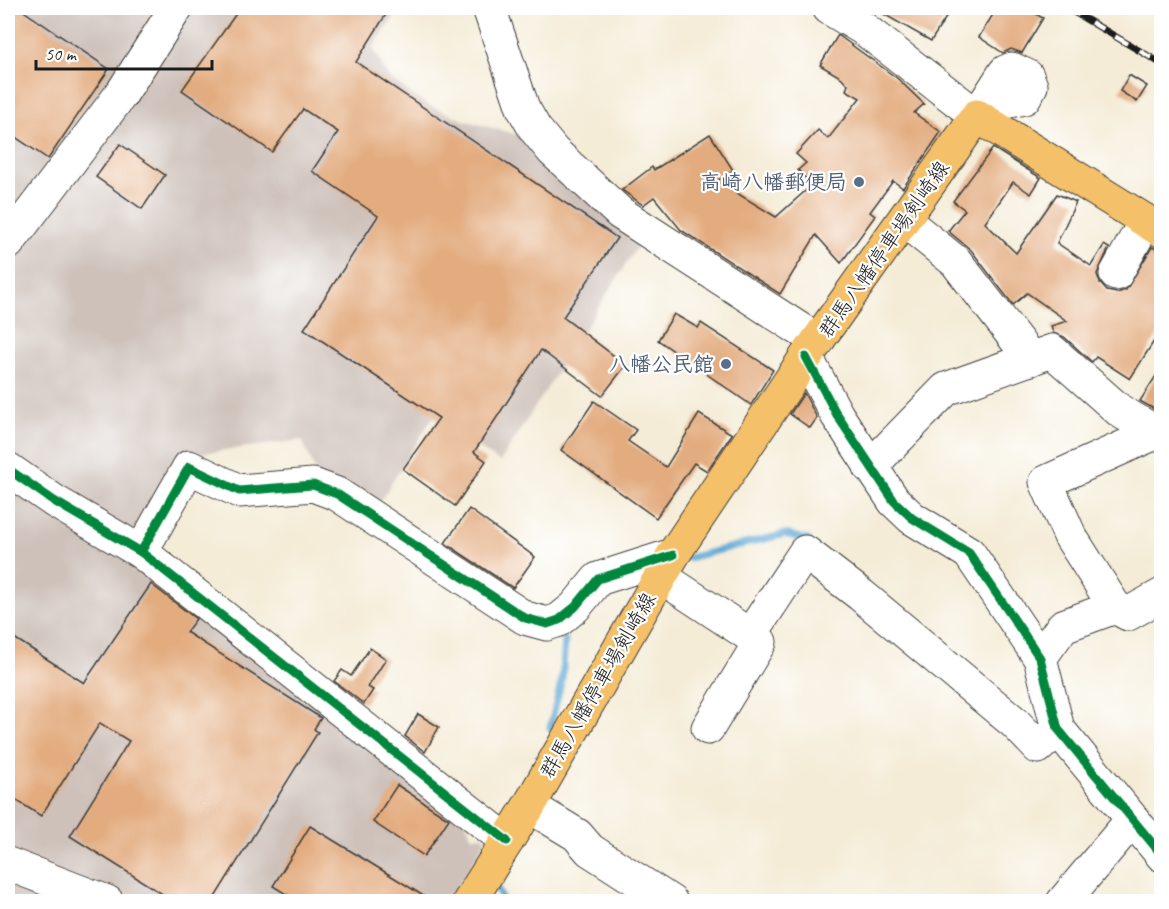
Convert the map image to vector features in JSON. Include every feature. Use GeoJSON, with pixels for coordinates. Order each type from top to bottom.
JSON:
{"type":"FeatureCollection","features":[{"type":"Feature","properties":{"kind":"main road","name":"群馬八幡停車場剣崎線"},"geometry":{"type":"LineString","coordinates":[[469,902],[529,806],[666,566],[812,349],[976,116]]}},
{"type":"Feature","properties":{"kind":"main road"},"geometry":{"type":"LineString","coordinates":[[976,116],[1153,227]]}},
{"type":"Feature","properties":{"kind":"street"},"geometry":{"type":"LineString","coordinates":[[8,243],[122,93],[176,8]]}},
{"type":"Feature","properties":{"kind":"street"},"geometry":{"type":"LineString","coordinates":[[489,8],[523,108],[535,129],[553,151],[620,213],[812,349],[837,415],[870,467],[894,501],[912,518],[969,553],[1040,658],[1058,729],[1161,855]]}},
{"type":"Feature","properties":{"kind":"street"},"geometry":{"type":"LineString","coordinates":[[829,8],[864,29],[976,116]]}},
{"type":"Feature","properties":{"kind":"street"},"geometry":{"type":"LineString","coordinates":[[904,220],[956,262],[1031,359]]}},
{"type":"Feature","properties":{"kind":"street"},"geometry":{"type":"LineString","coordinates":[[1116,274],[1153,227]]}},
{"type":"Feature","properties":{"kind":"street"},"geometry":{"type":"LineString","coordinates":[[870,467],[946,389],[1052,351],[1120,411],[1158,435]]}},
{"type":"Feature","properties":{"kind":"street"},"geometry":{"type":"LineString","coordinates":[[1158,435],[1046,482],[1070,536],[1115,607],[1128,614],[1161,595]]}},
{"type":"Feature","properties":{"kind":"street"},"geometry":{"type":"LineString","coordinates":[[141,552],[189,467],[239,491],[313,485],[337,494],[525,618],[538,623],[559,620],[575,607],[598,579],[666,566],[760,642],[708,728]]}},
{"type":"Feature","properties":{"kind":"street"},"geometry":{"type":"LineString","coordinates":[[8,469],[54,501],[141,552],[507,841]]}},
{"type":"Feature","properties":{"kind":"street"},"geometry":{"type":"LineString","coordinates":[[751,634],[805,552],[861,595],[1015,723],[1038,747],[1058,729]]}},
{"type":"Feature","properties":{"kind":"street"},"geometry":{"type":"LineString","coordinates":[[1040,658],[1063,626],[1115,607]]}},
{"type":"Feature","properties":{"kind":"street"},"geometry":{"type":"LineString","coordinates":[[529,806],[577,835],[590,850],[671,902]]}},
{"type":"Feature","properties":{"kind":"street"},"geometry":{"type":"LineString","coordinates":[[1063,902],[1131,820]]}},
{"type":"Feature","properties":{"kind":"street"},"geometry":{"type":"LineString","coordinates":[[8,864],[107,902]]}},
{"type":"Feature","properties":{"kind":"shaded area"},"geometry":{"type":"Polygon","coordinates":[[[8,8],[400,8],[373,48],[389,78],[426,104],[463,120],[533,139],[640,242],[500,462],[433,417],[377,506],[320,482],[302,440],[189,455],[137,541],[463,814],[471,836],[484,836],[486,841],[449,901],[8,901],[8,8]]]}},
{"type":"Feature","properties":{"kind":"building"},"geometry":{"type":"Polygon","coordinates":[[[8,8],[19,8],[109,69],[48,159],[8,132],[8,8]]]}},
{"type":"Feature","properties":{"kind":"building"},"geometry":{"type":"Polygon","coordinates":[[[240,8],[390,8],[356,62],[617,238],[563,317],[626,365],[602,396],[541,350],[474,452],[486,461],[455,506],[403,469],[439,418],[304,329],[378,216],[312,171],[338,132],[303,109],[272,152],[182,90],[240,8]]]}},
{"type":"Feature","properties":{"kind":"building"},"geometry":{"type":"Polygon","coordinates":[[[873,8],[952,8],[931,41],[873,8]]]}},
{"type":"Feature","properties":{"kind":"building"},"geometry":{"type":"Polygon","coordinates":[[[997,8],[1025,8],[1043,18],[1022,53],[1011,49],[1003,53],[979,37],[997,8]]]}},
{"type":"Feature","properties":{"kind":"building"},"geometry":{"type":"Polygon","coordinates":[[[838,35],[898,79],[924,104],[914,113],[941,132],[903,188],[893,181],[870,212],[875,216],[841,263],[816,235],[780,294],[681,230],[654,197],[643,205],[622,190],[652,167],[654,170],[710,134],[733,170],[717,181],[776,217],[812,185],[798,170],[806,163],[796,154],[818,130],[828,139],[860,98],[846,90],[848,85],[842,78],[820,65],[838,35]]]}},
{"type":"Feature","properties":{"kind":"building"},"geometry":{"type":"Polygon","coordinates":[[[1129,75],[1147,86],[1137,102],[1120,91],[1129,75]]]}},
{"type":"Feature","properties":{"kind":"building"},"geometry":{"type":"Polygon","coordinates":[[[120,144],[165,175],[142,209],[96,177],[120,144]]]}},
{"type":"Feature","properties":{"kind":"building"},"geometry":{"type":"Polygon","coordinates":[[[993,148],[1041,178],[1031,194],[1013,182],[985,223],[1016,253],[1057,194],[1076,202],[1057,243],[1091,266],[1104,245],[1109,248],[1097,274],[1100,283],[1107,291],[1117,293],[1126,290],[1152,247],[1161,251],[1161,330],[1130,379],[1096,357],[1092,362],[1064,337],[1053,333],[1051,326],[1067,321],[1027,293],[1013,305],[971,250],[948,231],[965,210],[953,201],[993,148]]]}},
{"type":"Feature","properties":{"kind":"building","name":"八幡公民館"},"geometry":{"type":"Polygon","coordinates":[[[674,314],[698,328],[701,323],[773,370],[751,405],[658,340],[674,314]]]}},
{"type":"Feature","properties":{"kind":"building"},"geometry":{"type":"Polygon","coordinates":[[[1161,368],[1161,409],[1159,412],[1140,401],[1161,368]]]}},
{"type":"Feature","properties":{"kind":"building"},"geometry":{"type":"Polygon","coordinates":[[[804,393],[817,418],[810,428],[790,414],[804,393]]]}},
{"type":"Feature","properties":{"kind":"building"},"geometry":{"type":"Polygon","coordinates":[[[594,401],[636,430],[628,441],[666,467],[699,414],[732,434],[707,471],[694,463],[656,518],[561,450],[594,401]]]}},
{"type":"Feature","properties":{"kind":"building"},"geometry":{"type":"Polygon","coordinates":[[[469,509],[535,557],[513,588],[445,543],[469,509]]]}},
{"type":"Feature","properties":{"kind":"building"},"geometry":{"type":"Polygon","coordinates":[[[151,584],[196,619],[186,632],[321,718],[314,729],[318,732],[212,902],[175,902],[70,836],[129,741],[100,723],[41,816],[8,795],[8,634],[84,683],[151,584]]]}},
{"type":"Feature","properties":{"kind":"building"},"geometry":{"type":"Polygon","coordinates":[[[370,648],[386,659],[368,687],[373,690],[364,704],[334,681],[342,670],[351,676],[370,648]]]}},
{"type":"Feature","properties":{"kind":"building"},"geometry":{"type":"Polygon","coordinates":[[[418,714],[439,727],[425,752],[405,736],[418,714]]]}},
{"type":"Feature","properties":{"kind":"building"},"geometry":{"type":"Polygon","coordinates":[[[397,785],[449,819],[424,856],[373,822],[397,785]]]}},
{"type":"Feature","properties":{"kind":"building"},"geometry":{"type":"Polygon","coordinates":[[[310,826],[433,902],[299,902],[273,886],[310,826]]]}},
{"type":"Feature","properties":{"kind":"waterway"},"geometry":{"type":"LineString","coordinates":[[688,558],[785,534],[808,540]]}},
{"type":"Feature","properties":{"kind":"waterway"},"geometry":{"type":"LineString","coordinates":[[550,728],[562,679],[565,640]]}},
{"type":"Feature","properties":{"kind":"waterway"},"geometry":{"type":"LineString","coordinates":[[498,889],[503,902]]}},
{"type":"Feature","properties":{"kind":"railway"},"geometry":{"type":"LineString","coordinates":[[1067,8],[1162,64]]}},
{"type":"Feature","properties":{"kind":"railway"},"geometry":{"type":"LineString","coordinates":[[1153,8],[1162,12]]}},
{"type":"Feature","properties":{"kind":"cycle path"},"geometry":{"type":"LineString","coordinates":[[806,357],[837,415],[894,501],[912,518],[969,553],[1040,658],[1058,729],[1162,855]]}},
{"type":"Feature","properties":{"kind":"cycle path"},"geometry":{"type":"LineString","coordinates":[[141,552],[189,467],[239,491],[313,485],[337,494],[525,618],[547,624],[559,620],[575,607],[598,579],[673,555]]}},
{"type":"Feature","properties":{"kind":"cycle path"},"geometry":{"type":"LineString","coordinates":[[8,469],[54,501],[141,552],[507,841]]}},
{"type":"Feature","properties":{"kind":"place","name":"高崎八幡郵便局"},"geometry":{"type":"Point","coordinates":[859,182]}},
{"type":"Feature","properties":{"kind":"place","name":"八幡公民館"},"geometry":{"type":"Point","coordinates":[726,364]}}]}
